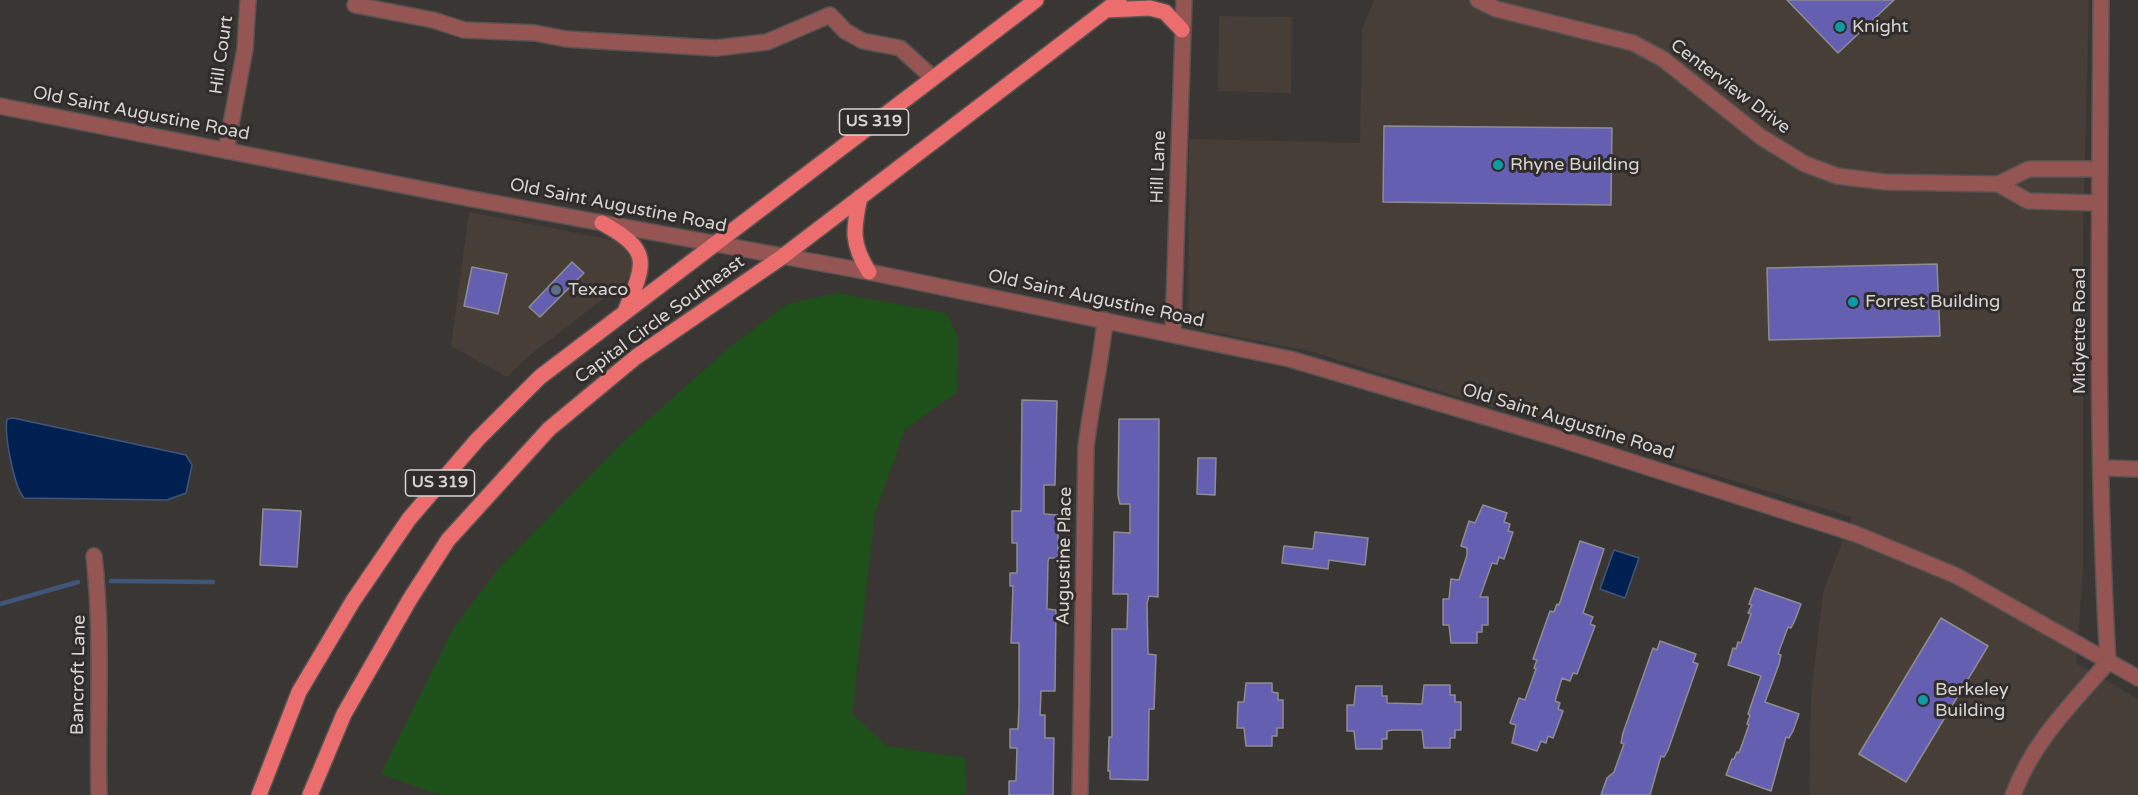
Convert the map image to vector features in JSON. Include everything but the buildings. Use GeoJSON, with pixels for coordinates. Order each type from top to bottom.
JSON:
{"type":"FeatureCollection","features":[{"type":"Feature","properties":{"kind":"main road","name":"Capital Circle Southeast"},"geometry":{"type":"LineString","coordinates":[[259,795],[299,692],[353,601],[409,519],[477,440],[540,377],[712,244],[1036,0]]}},
{"type":"Feature","properties":{"kind":"main road","name":"Capital Circle Southeast"},"geometry":{"type":"LineString","coordinates":[[310,795],[344,714],[410,598],[448,540],[549,429],[636,357],[782,257],[1119,0]]}},
{"type":"Feature","properties":{"kind":"main road"},"geometry":{"type":"LineString","coordinates":[[1106,10],[1150,8],[1165,12],[1182,30]]}},
{"type":"Feature","properties":{"kind":"main road"},"geometry":{"type":"LineString","coordinates":[[860,197],[854,237],[859,255],[869,272]]}},
{"type":"Feature","properties":{"kind":"main road"},"geometry":{"type":"LineString","coordinates":[[602,223],[629,238],[640,257],[641,270],[626,311]]}},
{"type":"Feature","properties":{"kind":"street","name":"Hill Court"},"geometry":{"type":"LineString","coordinates":[[226,151],[245,49],[248,0]]}},
{"type":"Feature","properties":{"kind":"street","name":"Hill Lane"},"geometry":{"type":"LineString","coordinates":[[1173,334],[1184,0]]}},
{"type":"Feature","properties":{"kind":"street","name":"Centerview Drive"},"geometry":{"type":"LineString","coordinates":[[1478,0],[1496,9],[1633,43],[1663,59],[1761,137],[1805,164],[1837,176],[1885,182],[1998,184],[2029,169],[2100,169]]}},
{"type":"Feature","properties":{"kind":"street","name":"Midyette Road"},"geometry":{"type":"LineString","coordinates":[[2101,0],[2099,203],[2101,547],[2108,662]]}},
{"type":"Feature","properties":{"kind":"street"},"geometry":{"type":"LineString","coordinates":[[355,4],[433,20],[464,30],[535,33],[566,39],[716,48],[767,42],[831,7],[845,30],[863,41],[900,48],[933,78]]}},
{"type":"Feature","properties":{"kind":"street","name":"Old Saint Augustine Road"},"geometry":{"type":"LineString","coordinates":[[0,106],[602,223],[869,272],[1290,359],[1379,384],[1856,534],[1957,576],[2138,678]]}},
{"type":"Feature","properties":{"kind":"street","name":"Centerview Drive"},"geometry":{"type":"LineString","coordinates":[[1998,184],[2028,201],[2099,203]]}},
{"type":"Feature","properties":{"kind":"street","name":"Augustine Place"},"geometry":{"type":"LineString","coordinates":[[1080,795],[1086,447],[1105,320]]}},
{"type":"Feature","properties":{"kind":"street"},"geometry":{"type":"LineString","coordinates":[[2101,468],[2138,469]]}},
{"type":"Feature","properties":{"kind":"street","name":"Bancroft Lane"},"geometry":{"type":"LineString","coordinates":[[94,556],[101,634],[97,713],[99,795]]}},
{"type":"Feature","properties":{"kind":"street"},"geometry":{"type":"LineString","coordinates":[[2013,795],[2030,756],[2042,737],[2108,662]]}},
{"type":"Feature","properties":{"kind":"shaded area"},"geometry":{"type":"Polygon","coordinates":[[[1374,0],[2089,0],[2083,233],[2083,572],[2076,663],[2138,699],[2138,795],[1809,795],[1811,696],[1823,592],[1852,517],[1309,351],[1188,327],[1189,139],[1360,143],[1362,29],[1374,0]]]}},
{"type":"Feature","properties":{"kind":"shaded area"},"geometry":{"type":"Polygon","coordinates":[[[1219,16],[1292,17],[1291,93],[1218,91],[1219,16]]]}},
{"type":"Feature","properties":{"kind":"shaded area"},"geometry":{"type":"Polygon","coordinates":[[[469,212],[608,239],[629,247],[633,269],[624,283],[530,355],[507,377],[451,346],[469,212]]]}},
{"type":"Feature","properties":{"kind":"green space"},"geometry":{"type":"Polygon","coordinates":[[[837,293],[946,313],[958,337],[957,392],[905,429],[875,513],[852,714],[887,746],[965,758],[966,795],[441,795],[381,774],[453,629],[500,567],[622,443],[731,346],[787,304],[837,293]]]}},
{"type":"Feature","properties":{"kind":"water"},"geometry":{"type":"Polygon","coordinates":[[[13,418],[186,455],[192,465],[186,493],[167,500],[24,498],[13,472],[8,448],[7,419],[13,418]]]}},
{"type":"Feature","properties":{"kind":"water"},"geometry":{"type":"Polygon","coordinates":[[[1614,550],[1639,558],[1625,598],[1600,589],[1614,550]]]}},
{"type":"Feature","properties":{"kind":"waterway"},"geometry":{"type":"LineString","coordinates":[[111,581],[213,582]]}},
{"type":"Feature","properties":{"kind":"waterway"},"geometry":{"type":"LineString","coordinates":[[0,604],[78,582]]}},
{"type":"Feature","properties":{"kind":"place","name":"Knight"},"geometry":{"type":"Point","coordinates":[1840,27]}},
{"type":"Feature","properties":{"kind":"place","name":"Rhyne Building"},"geometry":{"type":"Point","coordinates":[1498,165]}},
{"type":"Feature","properties":{"kind":"place","name":"Texaco"},"geometry":{"type":"Point","coordinates":[556,290]}},
{"type":"Feature","properties":{"kind":"place","name":"Forrest Building"},"geometry":{"type":"Point","coordinates":[1853,302]}},
{"type":"Feature","properties":{"kind":"place","name":"Berkeley Building"},"geometry":{"type":"Point","coordinates":[1923,700]}}]}
